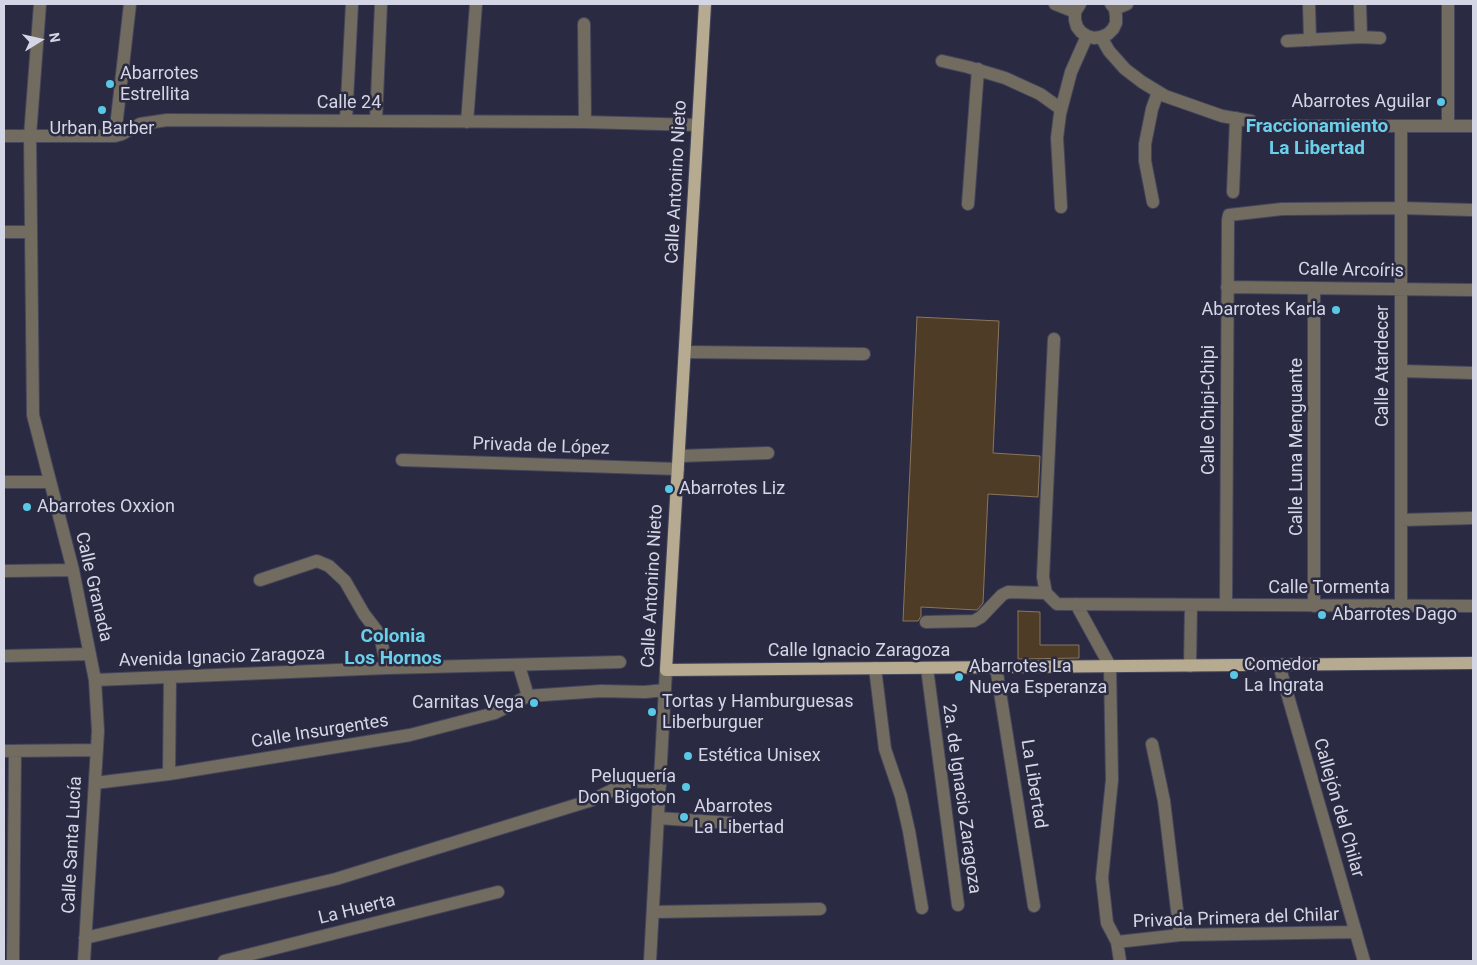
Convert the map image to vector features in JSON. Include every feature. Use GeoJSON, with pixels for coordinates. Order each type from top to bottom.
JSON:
{"type":"FeatureCollection","features":[{"type":"Feature","properties":{"kind":"main road","name":"Calle Antonino Nieto"},"geometry":{"type":"LineString","coordinates":[[666,670],[705,4]]}},
{"type":"Feature","properties":{"kind":"main road","name":"Calle Ignacio Zaragoza"},"geometry":{"type":"LineString","coordinates":[[666,670],[1473,663]]}},
{"type":"Feature","properties":{"kind":"street","name":"Calle Granada"},"geometry":{"type":"LineString","coordinates":[[40,4],[30,136],[33,414],[73,570],[95,680],[98,731]]}},
{"type":"Feature","properties":{"kind":"street"},"geometry":{"type":"LineString","coordinates":[[114,136],[130,4]]}},
{"type":"Feature","properties":{"kind":"street"},"geometry":{"type":"LineString","coordinates":[[346,120],[352,4]]}},
{"type":"Feature","properties":{"kind":"street"},"geometry":{"type":"LineString","coordinates":[[376,120],[381,4]]}},
{"type":"Feature","properties":{"kind":"street"},"geometry":{"type":"LineString","coordinates":[[467,122],[476,4]]}},
{"type":"Feature","properties":{"kind":"street"},"geometry":{"type":"LineString","coordinates":[[1055,4],[1078,8],[1075,20],[1077,26],[1081,32],[1094,38],[1108,34],[1113,29],[1116,23],[1113,6],[1127,4]]}},
{"type":"Feature","properties":{"kind":"street"},"geometry":{"type":"LineString","coordinates":[[1309,4],[1310,40]]}},
{"type":"Feature","properties":{"kind":"street"},"geometry":{"type":"LineString","coordinates":[[1360,4],[1361,37]]}},
{"type":"Feature","properties":{"kind":"street"},"geometry":{"type":"LineString","coordinates":[[1448,4],[1448,126]]}},
{"type":"Feature","properties":{"kind":"street"},"geometry":{"type":"LineString","coordinates":[[584,24],[585,122]]}},
{"type":"Feature","properties":{"kind":"street"},"geometry":{"type":"LineString","coordinates":[[1060,207],[1057,138],[1061,109],[1070,72],[1087,36]]}},
{"type":"Feature","properties":{"kind":"street"},"geometry":{"type":"LineString","coordinates":[[1101,37],[1109,52],[1125,69],[1158,92],[1222,116],[1252,121]]}},
{"type":"Feature","properties":{"kind":"street"},"geometry":{"type":"LineString","coordinates":[[1287,41],[1361,37],[1380,38]]}},
{"type":"Feature","properties":{"kind":"street"},"geometry":{"type":"LineString","coordinates":[[942,61],[978,69],[1005,78],[1040,94],[1061,109]]}},
{"type":"Feature","properties":{"kind":"street"},"geometry":{"type":"LineString","coordinates":[[968,204],[978,69]]}},
{"type":"Feature","properties":{"kind":"street"},"geometry":{"type":"LineString","coordinates":[[1153,202],[1145,161],[1145,144],[1152,109],[1158,92]]}},
{"type":"Feature","properties":{"kind":"street"},"geometry":{"type":"LineString","coordinates":[[1234,192],[1236,118]]}},
{"type":"Feature","properties":{"kind":"street","name":"Calle 24"},"geometry":{"type":"LineString","coordinates":[[4,136],[114,136],[122,134],[140,124],[167,120],[376,120],[698,125]]}},
{"type":"Feature","properties":{"kind":"street"},"geometry":{"type":"LineString","coordinates":[[1284,126],[1473,126]]}},
{"type":"Feature","properties":{"kind":"street","name":"Calle Atardecer"},"geometry":{"type":"LineString","coordinates":[[1401,126],[1401,606]]}},
{"type":"Feature","properties":{"kind":"street"},"geometry":{"type":"LineString","coordinates":[[1401,208],[1473,210]]}},
{"type":"Feature","properties":{"kind":"street","name":"Calle Chipi-Chipi"},"geometry":{"type":"LineString","coordinates":[[1226,605],[1229,215],[1282,209],[1401,208]]}},
{"type":"Feature","properties":{"kind":"street"},"geometry":{"type":"LineString","coordinates":[[4,232],[31,232]]}},
{"type":"Feature","properties":{"kind":"street","name":"Calle Arcoíris"},"geometry":{"type":"LineString","coordinates":[[1227,287],[1473,290]]}},
{"type":"Feature","properties":{"kind":"street","name":"Calle Luna Menguante"},"geometry":{"type":"LineString","coordinates":[[1314,288],[1314,606]]}},
{"type":"Feature","properties":{"kind":"street"},"geometry":{"type":"LineString","coordinates":[[926,622],[974,621],[981,617],[1002,595],[1008,592],[1046,593],[1043,577],[1054,339]]}},
{"type":"Feature","properties":{"kind":"street"},"geometry":{"type":"LineString","coordinates":[[685,352],[864,354]]}},
{"type":"Feature","properties":{"kind":"street"},"geometry":{"type":"LineString","coordinates":[[1401,371],[1473,373]]}},
{"type":"Feature","properties":{"kind":"street","name":"Privada de López"},"geometry":{"type":"LineString","coordinates":[[402,460],[678,463],[768,453]]}},
{"type":"Feature","properties":{"kind":"street"},"geometry":{"type":"LineString","coordinates":[[4,482],[50,482]]}},
{"type":"Feature","properties":{"kind":"street"},"geometry":{"type":"LineString","coordinates":[[1401,520],[1473,518]]}},
{"type":"Feature","properties":{"kind":"street"},"geometry":{"type":"LineString","coordinates":[[260,580],[317,561],[329,566],[345,580],[364,614],[380,635],[387,668]]}},
{"type":"Feature","properties":{"kind":"street"},"geometry":{"type":"LineString","coordinates":[[4,570],[73,570]]}},
{"type":"Feature","properties":{"kind":"street","name":"Calle Tormenta"},"geometry":{"type":"LineString","coordinates":[[1046,593],[1057,604],[1473,606]]}},
{"type":"Feature","properties":{"kind":"street"},"geometry":{"type":"LineString","coordinates":[[1076,604],[1110,666],[1112,780],[1102,878],[1107,923],[1117,942],[1120,961]]}},
{"type":"Feature","properties":{"kind":"street"},"geometry":{"type":"LineString","coordinates":[[1188,605],[1190,666]]}},
{"type":"Feature","properties":{"kind":"street"},"geometry":{"type":"LineString","coordinates":[[4,656],[90,654]]}},
{"type":"Feature","properties":{"kind":"street","name":"Avenida Ignacio Zaragoza"},"geometry":{"type":"LineString","coordinates":[[95,680],[387,668],[620,662]]}},
{"type":"Feature","properties":{"kind":"street","name":"Callejón del Chilar"},"geometry":{"type":"LineString","coordinates":[[1278,665],[1364,961]]}},
{"type":"Feature","properties":{"kind":"street"},"geometry":{"type":"LineString","coordinates":[[518,666],[528,696]]}},
{"type":"Feature","properties":{"kind":"street","name":"La Libertad"},"geometry":{"type":"LineString","coordinates":[[996,667],[1034,906]]}},
{"type":"Feature","properties":{"kind":"street"},"geometry":{"type":"LineString","coordinates":[[875,668],[885,749],[901,796],[922,908]]}},
{"type":"Feature","properties":{"kind":"street","name":"2a. de Ignacio Zaragoza"},"geometry":{"type":"LineString","coordinates":[[927,668],[958,905]]}},
{"type":"Feature","properties":{"kind":"street","name":"Calle Antonino Nieto"},"geometry":{"type":"LineString","coordinates":[[650,961],[666,670]]}},
{"type":"Feature","properties":{"kind":"street"},"geometry":{"type":"LineString","coordinates":[[169,774],[170,677]]}},
{"type":"Feature","properties":{"kind":"street","name":"Calle Insurgentes"},"geometry":{"type":"LineString","coordinates":[[95,783],[169,774],[410,735],[495,713],[528,696],[602,691],[645,692],[665,690]]}},
{"type":"Feature","properties":{"kind":"street","name":"Calle Santa Lucía"},"geometry":{"type":"LineString","coordinates":[[84,961],[98,731]]}},
{"type":"Feature","properties":{"kind":"street"},"geometry":{"type":"LineString","coordinates":[[1152,744],[1164,801],[1180,935]]}},
{"type":"Feature","properties":{"kind":"street"},"geometry":{"type":"LineString","coordinates":[[13,961],[9,751],[96,750]]}},
{"type":"Feature","properties":{"kind":"street"},"geometry":{"type":"LineString","coordinates":[[85,938],[336,879],[592,800],[631,781],[651,782],[660,785]]}},
{"type":"Feature","properties":{"kind":"street"},"geometry":{"type":"LineString","coordinates":[[658,818],[731,823]]}},
{"type":"Feature","properties":{"kind":"street","name":"La Huerta"},"geometry":{"type":"LineString","coordinates":[[224,961],[498,892]]}},
{"type":"Feature","properties":{"kind":"street"},"geometry":{"type":"LineString","coordinates":[[653,909],[673,906],[731,904]]}},
{"type":"Feature","properties":{"kind":"street"},"geometry":{"type":"LineString","coordinates":[[653,909],[820,909]]}},
{"type":"Feature","properties":{"kind":"street","name":"Privada Primera del Chilar"},"geometry":{"type":"LineString","coordinates":[[1117,942],[1180,935],[1356,932]]}},
{"type":"Feature","properties":{"kind":"building"},"geometry":{"type":"Polygon","coordinates":[[[917,317],[999,321],[993,453],[1040,456],[1038,497],[988,494],[983,603],[977,610],[921,607],[921,616],[918,621],[903,621],[917,317]]]}},
{"type":"Feature","properties":{"kind":"building"},"geometry":{"type":"Polygon","coordinates":[[[1018,611],[1040,612],[1040,645],[1079,645],[1079,658],[1018,659],[1018,611]]]}},
{"type":"Feature","properties":{"kind":"place","name":"Abarrotes Estrellita"},"geometry":{"type":"Point","coordinates":[110,84]}},
{"type":"Feature","properties":{"kind":"place","name":"Abarrotes Aguilar"},"geometry":{"type":"Point","coordinates":[1441,102]}},
{"type":"Feature","properties":{"kind":"place","name":"Urban Barber"},"geometry":{"type":"Point","coordinates":[102,110]}},
{"type":"Feature","properties":{"kind":"place","name":"Abarrotes Karla"},"geometry":{"type":"Point","coordinates":[1336,310]}},
{"type":"Feature","properties":{"kind":"place","name":"Abarrotes Liz"},"geometry":{"type":"Point","coordinates":[669,489]}},
{"type":"Feature","properties":{"kind":"place","name":"Abarrotes Oxxion"},"geometry":{"type":"Point","coordinates":[27,507]}},
{"type":"Feature","properties":{"kind":"place","name":"Abarrotes Dago"},"geometry":{"type":"Point","coordinates":[1322,615]}},
{"type":"Feature","properties":{"kind":"place","name":"Comedor La Ingrata"},"geometry":{"type":"Point","coordinates":[1234,675]}},
{"type":"Feature","properties":{"kind":"place","name":"Abarrotes La Nueva Esperanza"},"geometry":{"type":"Point","coordinates":[959,677]}},
{"type":"Feature","properties":{"kind":"place","name":"Carnitas Vega"},"geometry":{"type":"Point","coordinates":[534,703]}},
{"type":"Feature","properties":{"kind":"place","name":"Tortas y Hamburguesas Liberburguer"},"geometry":{"type":"Point","coordinates":[652,712]}},
{"type":"Feature","properties":{"kind":"place","name":"Estética Unisex"},"geometry":{"type":"Point","coordinates":[688,756]}},
{"type":"Feature","properties":{"kind":"place","name":"Peluquería Don Bigoton"},"geometry":{"type":"Point","coordinates":[686,787]}},
{"type":"Feature","properties":{"kind":"place","name":"Abarrotes La Libertad"},"geometry":{"type":"Point","coordinates":[684,817]}},
{"type":"Feature","properties":{"kind":"district","name":"Fraccionamiento La Libertad"},"geometry":{"type":"Point","coordinates":[1317,138]}},
{"type":"Feature","properties":{"kind":"district","name":"Colonia Los Hornos"},"geometry":{"type":"Point","coordinates":[393,648]}}]}
